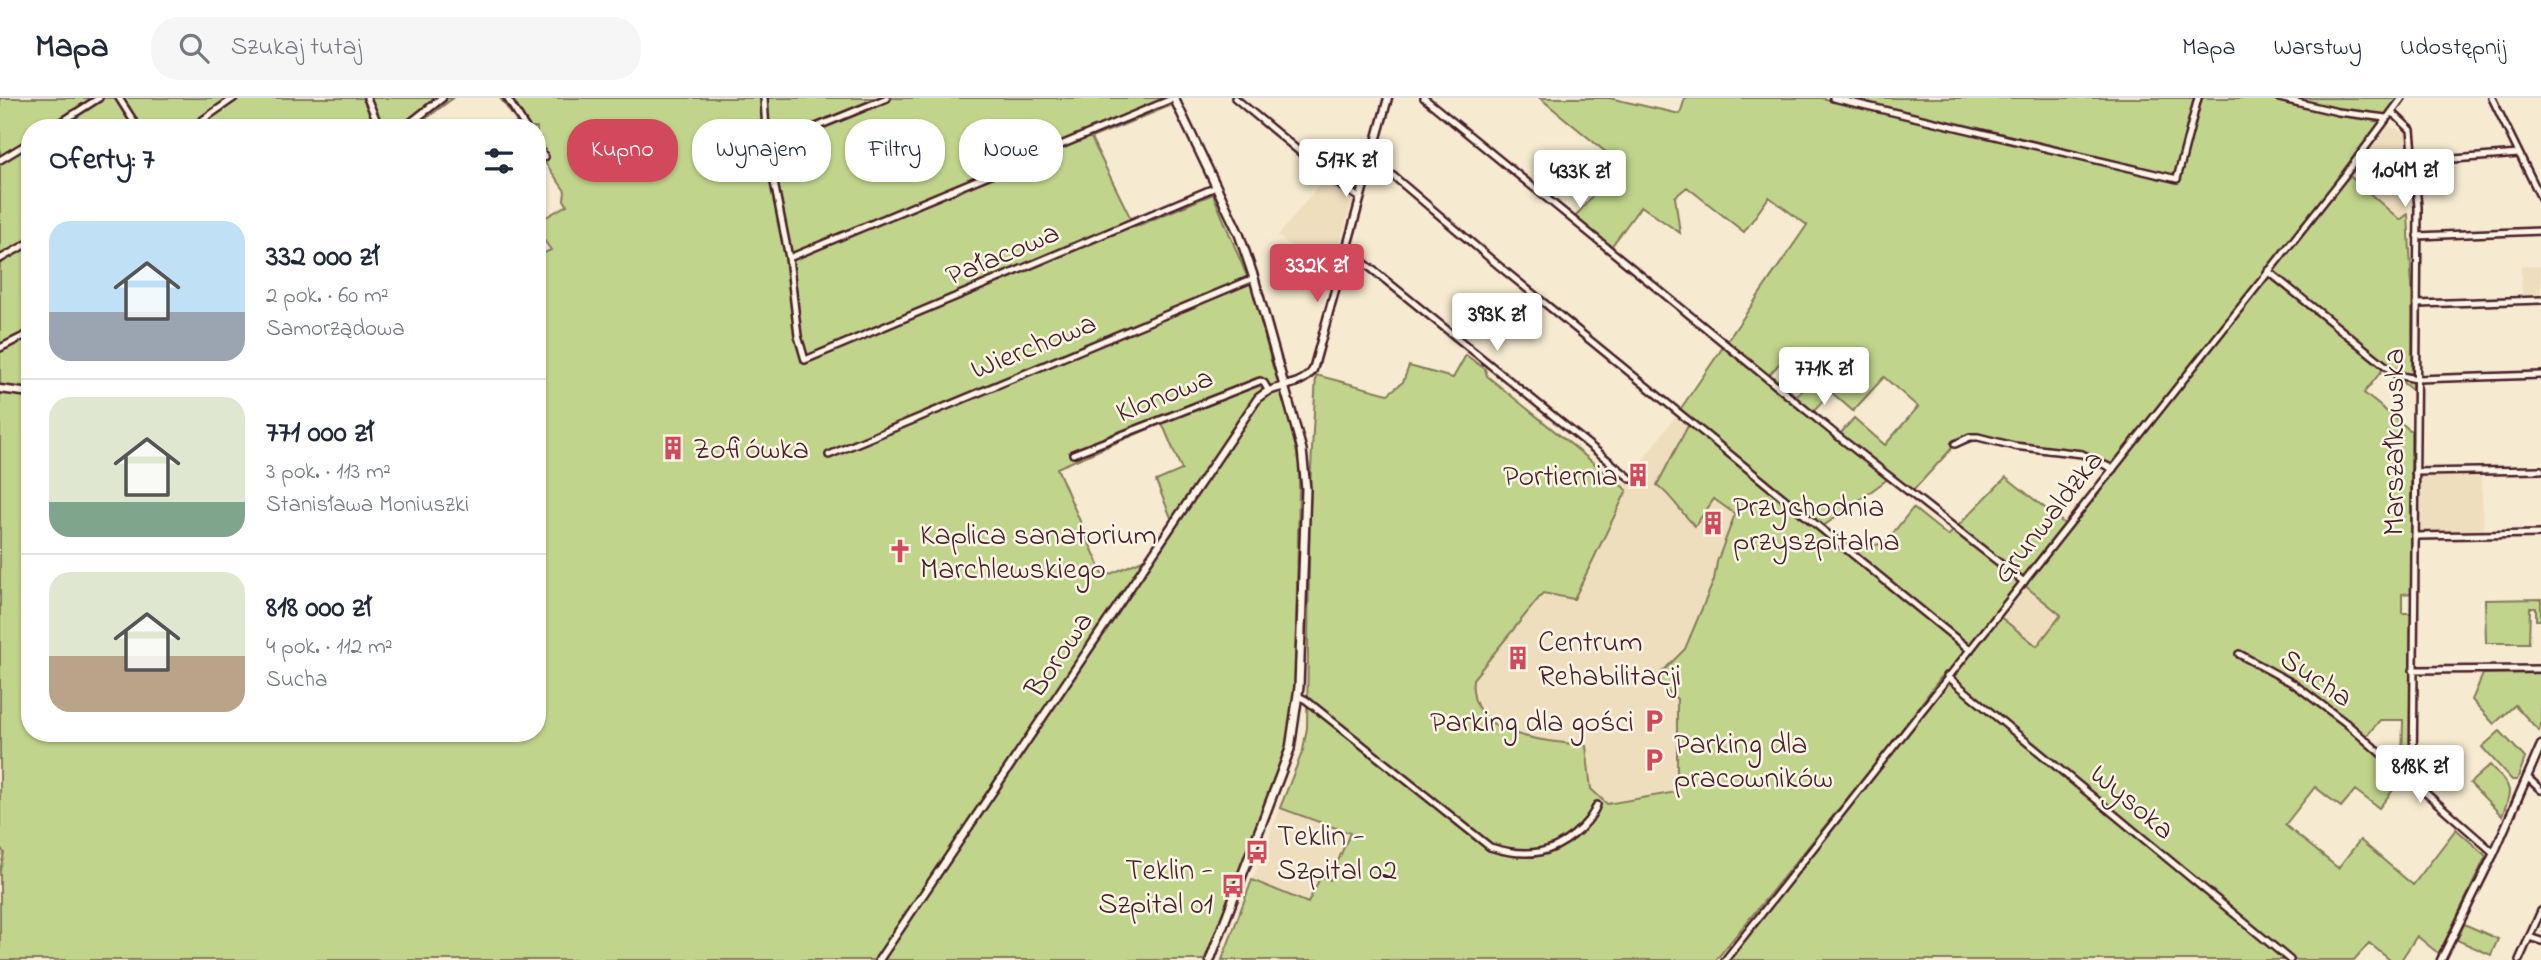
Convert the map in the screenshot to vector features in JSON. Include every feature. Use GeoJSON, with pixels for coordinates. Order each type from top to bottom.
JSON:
{"type":"FeatureCollection","features":[{"type":"Feature","properties":{"kind":"main road"},"geometry":{"type":"LineString","coordinates":[[1174,98],[1239,234],[1254,278],[1302,450],[1306,489],[1297,696],[1290,749],[1210,960]]}},
{"type":"Feature","properties":{"kind":"street"},"geometry":{"type":"LineString","coordinates":[[66,119],[99,98]]}},
{"type":"Feature","properties":{"kind":"street"},"geometry":{"type":"LineString","coordinates":[[119,98],[132,119]]}},
{"type":"Feature","properties":{"kind":"street"},"geometry":{"type":"LineString","coordinates":[[204,119],[234,98]]}},
{"type":"Feature","properties":{"kind":"street"},"geometry":{"type":"LineString","coordinates":[[367,98],[376,119]]}},
{"type":"Feature","properties":{"kind":"street"},"geometry":{"type":"LineString","coordinates":[[415,119],[442,98]]}},
{"type":"Feature","properties":{"kind":"street"},"geometry":{"type":"LineString","coordinates":[[507,98],[520,119]]}},
{"type":"Feature","properties":{"kind":"street"},"geometry":{"type":"LineString","coordinates":[[764,98],[765,119]]}},
{"type":"Feature","properties":{"kind":"street"},"geometry":{"type":"LineString","coordinates":[[831,121],[887,98]]}},
{"type":"Feature","properties":{"kind":"street"},"geometry":{"type":"LineString","coordinates":[[774,182],[789,258],[1174,98]]}},
{"type":"Feature","properties":{"kind":"street"},"geometry":{"type":"LineString","coordinates":[[1235,98],[1341,186],[1360,198]]}},
{"type":"Feature","properties":{"kind":"street"},"geometry":{"type":"LineString","coordinates":[[1268,390],[1301,381],[1309,376],[1315,366],[1388,98]]}},
{"type":"Feature","properties":{"kind":"street"},"geometry":{"type":"LineString","coordinates":[[1424,98],[1839,437],[2024,582]]}},
{"type":"Feature","properties":{"kind":"street"},"geometry":{"type":"LineString","coordinates":[[1833,98],[2177,179],[2198,98]]}},
{"type":"Feature","properties":{"kind":"street"},"geometry":{"type":"LineString","coordinates":[[2279,98],[2339,112],[2386,118]]}},
{"type":"Feature","properties":{"kind":"street","name":"Grunwaldzka"},"geometry":{"type":"LineString","coordinates":[[1725,960],[2345,175],[2402,98]]}},
{"type":"Feature","properties":{"kind":"street"},"geometry":{"type":"LineString","coordinates":[[2492,98],[2541,198]]}},
{"type":"Feature","properties":{"kind":"street","name":"Marszałkowska"},"geometry":{"type":"LineString","coordinates":[[2392,111],[2411,130],[2418,207],[2413,781]]}},
{"type":"Feature","properties":{"kind":"street"},"geometry":{"type":"LineString","coordinates":[[0,160],[21,147]]}},
{"type":"Feature","properties":{"kind":"street"},"geometry":{"type":"LineString","coordinates":[[2414,162],[2519,155]]}},
{"type":"Feature","properties":{"kind":"street"},"geometry":{"type":"LineString","coordinates":[[1371,157],[1499,266],[1970,650]]}},
{"type":"Feature","properties":{"kind":"street","name":"Pałacowa"},"geometry":{"type":"LineString","coordinates":[[789,258],[798,336],[805,360],[1216,187]]}},
{"type":"Feature","properties":{"kind":"street"},"geometry":{"type":"LineString","coordinates":[[2417,236],[2541,230]]}},
{"type":"Feature","properties":{"kind":"street"},"geometry":{"type":"LineString","coordinates":[[0,260],[21,247]]}},
{"type":"Feature","properties":{"kind":"street"},"geometry":{"type":"LineString","coordinates":[[1346,248],[1631,479]]}},
{"type":"Feature","properties":{"kind":"street"},"geometry":{"type":"LineString","coordinates":[[2268,271],[2398,376],[2416,379],[2541,375]]}},
{"type":"Feature","properties":{"kind":"street","name":"Wierchowa"},"geometry":{"type":"LineString","coordinates":[[830,455],[1254,278]]}},
{"type":"Feature","properties":{"kind":"street"},"geometry":{"type":"LineString","coordinates":[[2417,304],[2541,300]]}},
{"type":"Feature","properties":{"kind":"street"},"geometry":{"type":"LineString","coordinates":[[0,348],[21,338]]}},
{"type":"Feature","properties":{"kind":"street","name":"Klonowa"},"geometry":{"type":"LineString","coordinates":[[1073,454],[1260,381],[1268,390]]}},
{"type":"Feature","properties":{"kind":"street"},"geometry":{"type":"LineString","coordinates":[[0,389],[21,392]]}},
{"type":"Feature","properties":{"kind":"street","name":"Borowa"},"geometry":{"type":"LineString","coordinates":[[879,960],[1227,443],[1258,398],[1268,390]]}},
{"type":"Feature","properties":{"kind":"street"},"geometry":{"type":"LineString","coordinates":[[1955,444],[1970,437],[1978,437],[2014,446],[2082,454],[2113,469]]}},
{"type":"Feature","properties":{"kind":"street"},"geometry":{"type":"LineString","coordinates":[[2415,472],[2541,470]]}},
{"type":"Feature","properties":{"kind":"street"},"geometry":{"type":"LineString","coordinates":[[2415,536],[2541,534]]}},
{"type":"Feature","properties":{"kind":"street","name":"Sucha"},"geometry":{"type":"LineString","coordinates":[[2239,654],[2294,684],[2346,723],[2494,853]]}},
{"type":"Feature","properties":{"kind":"street"},"geometry":{"type":"LineString","coordinates":[[2413,670],[2541,669]]}},
{"type":"Feature","properties":{"kind":"street","name":"Wysoka"},"geometry":{"type":"LineString","coordinates":[[1947,676],[2290,960]]}},
{"type":"Feature","properties":{"kind":"street"},"geometry":{"type":"LineString","coordinates":[[1297,696],[1306,700],[1490,847],[1508,853],[1540,852],[1560,843],[1580,829],[1592,816],[1597,805]]}},
{"type":"Feature","properties":{"kind":"street"},"geometry":{"type":"LineString","coordinates":[[2441,960],[2494,853],[2541,744]]}},
{"type":"Feature","properties":{"kind":"street"},"geometry":{"type":"LineString","coordinates":[[2527,777],[2541,790]]}},
{"type":"Feature","properties":{"kind":"street"},"geometry":{"type":"LineString","coordinates":[[2519,960],[2541,911]]}},
{"type":"Feature","properties":{"kind":"street"},"geometry":{"type":"LineString","coordinates":[[2529,937],[2541,941]]}},
{"type":"Feature","properties":{"kind":"shaded area"},"geometry":{"type":"Polygon","coordinates":[[[2388,126],[2406,132],[2408,214],[2400,220],[2351,176],[2388,126]]]}},
{"type":"Feature","properties":{"kind":"shaded area"},"geometry":{"type":"Polygon","coordinates":[[[1325,177],[1353,200],[1329,277],[1278,236],[1325,177]]]}},
{"type":"Feature","properties":{"kind":"shaded area"},"geometry":{"type":"Polygon","coordinates":[[[2521,266],[2541,266],[2541,298],[2522,299],[2521,266]]]}},
{"type":"Feature","properties":{"kind":"shaded area"},"geometry":{"type":"Polygon","coordinates":[[[1470,363],[1623,487],[1677,414],[1805,521],[1675,868],[1388,637],[1400,398],[1407,371],[1453,383],[1470,363]]]}},
{"type":"Feature","properties":{"kind":"shaded area"},"geometry":{"type":"Polygon","coordinates":[[[2481,475],[2484,532],[2420,534],[2420,477],[2481,475]]]}},
{"type":"Feature","properties":{"kind":"shaded area"},"geometry":{"type":"Polygon","coordinates":[[[2024,585],[2061,615],[2037,646],[1999,616],[2024,585]]]}},
{"type":"Feature","properties":{"kind":"shaded area"},"geometry":{"type":"Polygon","coordinates":[[[1280,808],[1351,832],[1330,880],[1321,876],[1308,904],[1252,880],[1280,808]]]}},
{"type":"Feature","properties":{"kind":"green space"},"geometry":{"type":"Polygon","coordinates":[[[0,98],[453,98],[426,119],[21,119],[21,742],[546,742],[546,252],[551,250],[546,243],[546,217],[567,205],[564,200],[565,191],[546,164],[546,119],[515,119],[500,98],[1177,98],[1170,106],[1091,138],[1135,227],[1213,194],[1253,291],[1299,462],[1295,685],[1287,745],[1279,772],[1205,960],[0,960],[0,870],[4,853],[0,847],[0,98]],[[1162,423],[1057,468],[1104,577],[1147,558],[1172,520],[1156,481],[1182,470],[1162,423]]]}},
{"type":"Feature","properties":{"kind":"green space"},"geometry":{"type":"Polygon","coordinates":[[[1540,98],[1609,98],[1680,114],[1685,98],[1821,98],[1840,102],[1841,98],[2399,98],[2344,171],[2400,220],[2408,214],[2412,289],[2412,390],[2384,368],[2364,393],[2411,431],[2411,593],[2402,594],[2402,613],[2411,613],[2411,773],[2402,766],[2403,720],[2380,720],[2362,741],[2404,776],[2379,808],[2355,790],[2341,807],[2315,787],[2285,825],[2338,868],[2360,840],[2413,885],[2456,829],[2486,856],[2439,954],[2417,936],[2401,960],[2390,960],[2369,943],[2354,960],[1728,960],[1946,681],[1941,677],[1886,751],[1716,960],[1222,960],[1252,880],[1308,903],[1321,876],[1330,880],[1350,833],[1280,808],[1303,750],[1307,728],[1310,487],[1316,375],[1388,394],[1403,382],[1409,366],[1453,378],[1466,355],[1485,369],[1487,376],[1627,490],[1574,599],[1543,593],[1473,679],[1474,699],[1482,714],[1495,725],[1530,738],[1586,746],[1591,789],[1607,804],[1677,792],[1677,699],[1657,681],[1662,672],[1685,649],[1714,580],[1717,562],[1735,514],[1714,499],[1695,526],[1657,485],[1689,424],[1677,414],[1807,225],[1769,197],[1744,232],[1687,187],[1675,197],[1680,233],[1641,206],[1611,247],[1575,217],[1619,163],[1540,98]],[[1786,356],[1770,374],[1796,396],[1812,378],[1786,356]],[[1884,377],[1853,411],[1831,392],[1814,411],[1840,434],[1854,418],[1885,445],[1918,407],[1884,377]],[[1977,440],[1953,447],[1912,492],[1892,476],[1818,530],[1843,551],[1885,543],[1913,508],[1948,536],[2006,477],[2065,524],[2109,469],[2081,456],[2014,449],[1977,440]],[[2024,585],[1999,616],[2037,646],[2061,615],[2024,585]]]}},
{"type":"Feature","properties":{"kind":"green space"},"geometry":{"type":"Polygon","coordinates":[[[2541,599],[2541,620],[2536,620],[2536,608],[2530,608],[2529,643],[2486,643],[2485,600],[2541,599]]]}},
{"type":"Feature","properties":{"kind":"green space"},"geometry":{"type":"Polygon","coordinates":[[[2541,673],[2539,731],[2515,705],[2494,724],[2472,700],[2483,674],[2541,673]]]}},
{"type":"Feature","properties":{"kind":"green space"},"geometry":{"type":"Polygon","coordinates":[[[2500,731],[2525,758],[2517,780],[2512,780],[2482,747],[2500,731]]]}},
{"type":"Feature","properties":{"kind":"green space"},"geometry":{"type":"Polygon","coordinates":[[[2490,765],[2508,788],[2508,799],[2502,816],[2470,783],[2490,765]]]}},
{"type":"Feature","properties":{"kind":"green space"},"geometry":{"type":"Polygon","coordinates":[[[2464,924],[2498,939],[2491,955],[2457,940],[2464,924]]]}},
{"type":"Feature","properties":{"kind":"place","name":"Zofiówka"},"geometry":{"type":"Point","coordinates":[673,448]}},
{"type":"Feature","properties":{"kind":"place","name":"Portiernia"},"geometry":{"type":"Point","coordinates":[1638,475]}},
{"type":"Feature","properties":{"kind":"place","name":"Przychodnia przyszpitalna"},"geometry":{"type":"Point","coordinates":[1713,523]}},
{"type":"Feature","properties":{"kind":"place","name":"Kaplica sanatorium Marchlewskiego"},"geometry":{"type":"Point","coordinates":[900,551]}},
{"type":"Feature","properties":{"kind":"place","name":"Centrum Rehabilitacji"},"geometry":{"type":"Point","coordinates":[1518,658]}},
{"type":"Feature","properties":{"kind":"place","name":"Parking dla gości"},"geometry":{"type":"Point","coordinates":[1654,721]}},
{"type":"Feature","properties":{"kind":"place","name":"Parking dla pracowników"},"geometry":{"type":"Point","coordinates":[1654,760]}},
{"type":"Feature","properties":{"kind":"place","name":"Teklin - Szpital 02"},"geometry":{"type":"Point","coordinates":[1257,852]}},
{"type":"Feature","properties":{"kind":"place","name":"Teklin - Szpital 01"},"geometry":{"type":"Point","coordinates":[1233,886]}}]}
